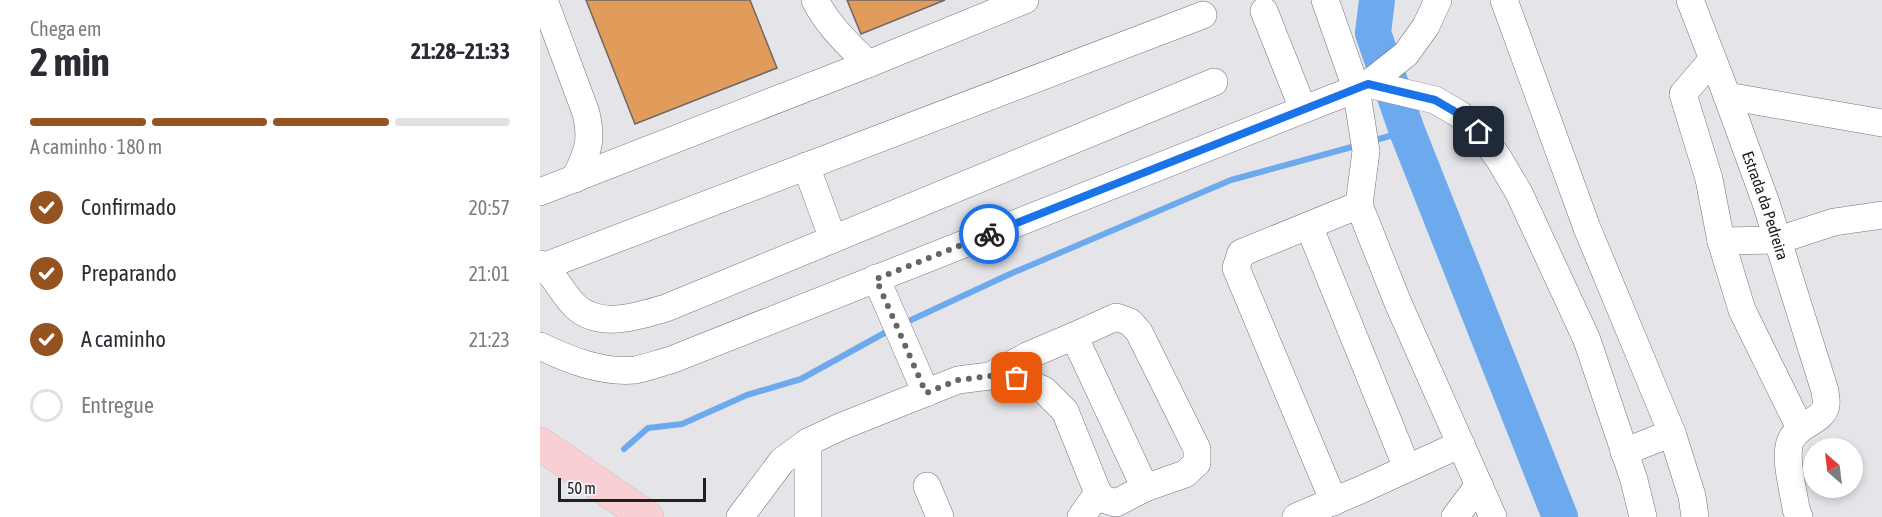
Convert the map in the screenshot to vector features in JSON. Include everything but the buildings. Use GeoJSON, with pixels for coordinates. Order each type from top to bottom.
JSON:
{"type":"FeatureCollection","features":[{"type":"Feature","properties":{"kind":"main road"},"geometry":{"type":"LineString","coordinates":[[540,444],[647,517]]}},
{"type":"Feature","properties":{"kind":"street"},"geometry":{"type":"LineString","coordinates":[[544,0],[586,113],[590,130],[589,148],[575,179]]}},
{"type":"Feature","properties":{"kind":"street"},"geometry":{"type":"LineString","coordinates":[[815,0],[824,18],[868,64]]}},
{"type":"Feature","properties":{"kind":"street"},"geometry":{"type":"LineString","coordinates":[[540,192],[1025,0]]}},
{"type":"Feature","properties":{"kind":"street"},"geometry":{"type":"LineString","coordinates":[[1325,0],[1379,85]]}},
{"type":"Feature","properties":{"kind":"street"},"geometry":{"type":"LineString","coordinates":[[1438,0],[1426,26],[1406,54],[1379,85],[1365,142],[1359,206],[1398,303],[1493,517]]}},
{"type":"Feature","properties":{"kind":"street"},"geometry":{"type":"LineString","coordinates":[[1504,0],[1587,228],[1672,434],[1692,496],[1695,517]]}},
{"type":"Feature","properties":{"kind":"street","name":"Estrada da Pedreira"},"geometry":{"type":"LineString","coordinates":[[1690,0],[1728,96],[1779,240],[1825,391],[1826,405],[1811,421]]}},
{"type":"Feature","properties":{"kind":"street"},"geometry":{"type":"LineString","coordinates":[[1264,11],[1303,109]]}},
{"type":"Feature","properties":{"kind":"street"},"geometry":{"type":"LineString","coordinates":[[1203,15],[541,266],[576,307],[592,316],[611,320],[636,317],[666,308],[1214,82]]}},
{"type":"Feature","properties":{"kind":"street"},"geometry":{"type":"LineString","coordinates":[[1712,60],[1683,94],[1709,179],[1721,241],[1742,310],[1811,421],[1790,441],[1788,455],[1799,517]]}},
{"type":"Feature","properties":{"kind":"street"},"geometry":{"type":"LineString","coordinates":[[540,346],[598,368],[634,370],[671,360],[1303,109],[1379,85],[1435,100],[1459,114],[1479,132],[1499,159],[1519,193],[1587,340],[1634,480],[1643,517]]}},
{"type":"Feature","properties":{"kind":"street"},"geometry":{"type":"LineString","coordinates":[[1728,96],[1882,123]]}},
{"type":"Feature","properties":{"kind":"street"},"geometry":{"type":"LineString","coordinates":[[806,166],[833,239]]}},
{"type":"Feature","properties":{"kind":"street"},"geometry":{"type":"LineString","coordinates":[[1344,503],[1236,268],[1241,253],[1359,206]]}},
{"type":"Feature","properties":{"kind":"street"},"geometry":{"type":"LineString","coordinates":[[1721,241],[1779,240],[1834,222],[1882,215]]}},
{"type":"Feature","properties":{"kind":"street"},"geometry":{"type":"LineString","coordinates":[[1309,226],[1407,468]]}},
{"type":"Feature","properties":{"kind":"street"},"geometry":{"type":"LineString","coordinates":[[876,279],[926,393]]}},
{"type":"Feature","properties":{"kind":"street"},"geometry":{"type":"LineString","coordinates":[[740,517],[782,461],[808,442],[958,380],[990,376],[1017,378],[1044,390],[1065,411],[1098,493],[1103,499],[1116,502],[1185,474],[1197,463],[1197,449],[1139,332],[1130,322],[1116,317],[1027,356],[990,376]]}},
{"type":"Feature","properties":{"kind":"street"},"geometry":{"type":"LineString","coordinates":[[1074,336],[1146,488]]}},
{"type":"Feature","properties":{"kind":"street"},"geometry":{"type":"LineString","coordinates":[[1624,452],[1672,434]]}},
{"type":"Feature","properties":{"kind":"street"},"geometry":{"type":"LineString","coordinates":[[808,442],[808,517]]}},
{"type":"Feature","properties":{"kind":"street"},"geometry":{"type":"LineString","coordinates":[[1296,517],[1344,503],[1407,468],[1461,444]]}},
{"type":"Feature","properties":{"kind":"street"},"geometry":{"type":"LineString","coordinates":[[1455,517],[1479,485]]}},
{"type":"Feature","properties":{"kind":"street"},"geometry":{"type":"LineString","coordinates":[[927,486],[940,517]]}},
{"type":"Feature","properties":{"kind":"street"},"geometry":{"type":"LineString","coordinates":[[1081,517],[1098,493]]}},
{"type":"Feature","properties":{"kind":"waterway"},"geometry":{"type":"LineString","coordinates":[[1377,0],[1373,33],[1407,131],[1560,517]]}},
{"type":"Feature","properties":{"kind":"waterway"},"geometry":{"type":"LineString","coordinates":[[1372,141],[1407,131]]}},
{"type":"Feature","properties":{"kind":"waterway"},"geometry":{"type":"LineString","coordinates":[[911,320],[1010,274],[1231,180],[1359,145]]}},
{"type":"Feature","properties":{"kind":"waterway"},"geometry":{"type":"LineString","coordinates":[[624,449],[648,428],[682,424],[747,395],[801,379],[888,331]]}},
{"type":"Feature","properties":{"kind":"way so far"},"geometry":{"type":"LineString","coordinates":[[989,234],[876,279],[926,393],[958,380],[990,376],[1017,378]]}},
{"type":"Feature","properties":{"kind":"route"},"geometry":{"type":"LineString","coordinates":[[989,234],[1368,84],[1435,100],[1459,114],[1479,132]]}}]}
